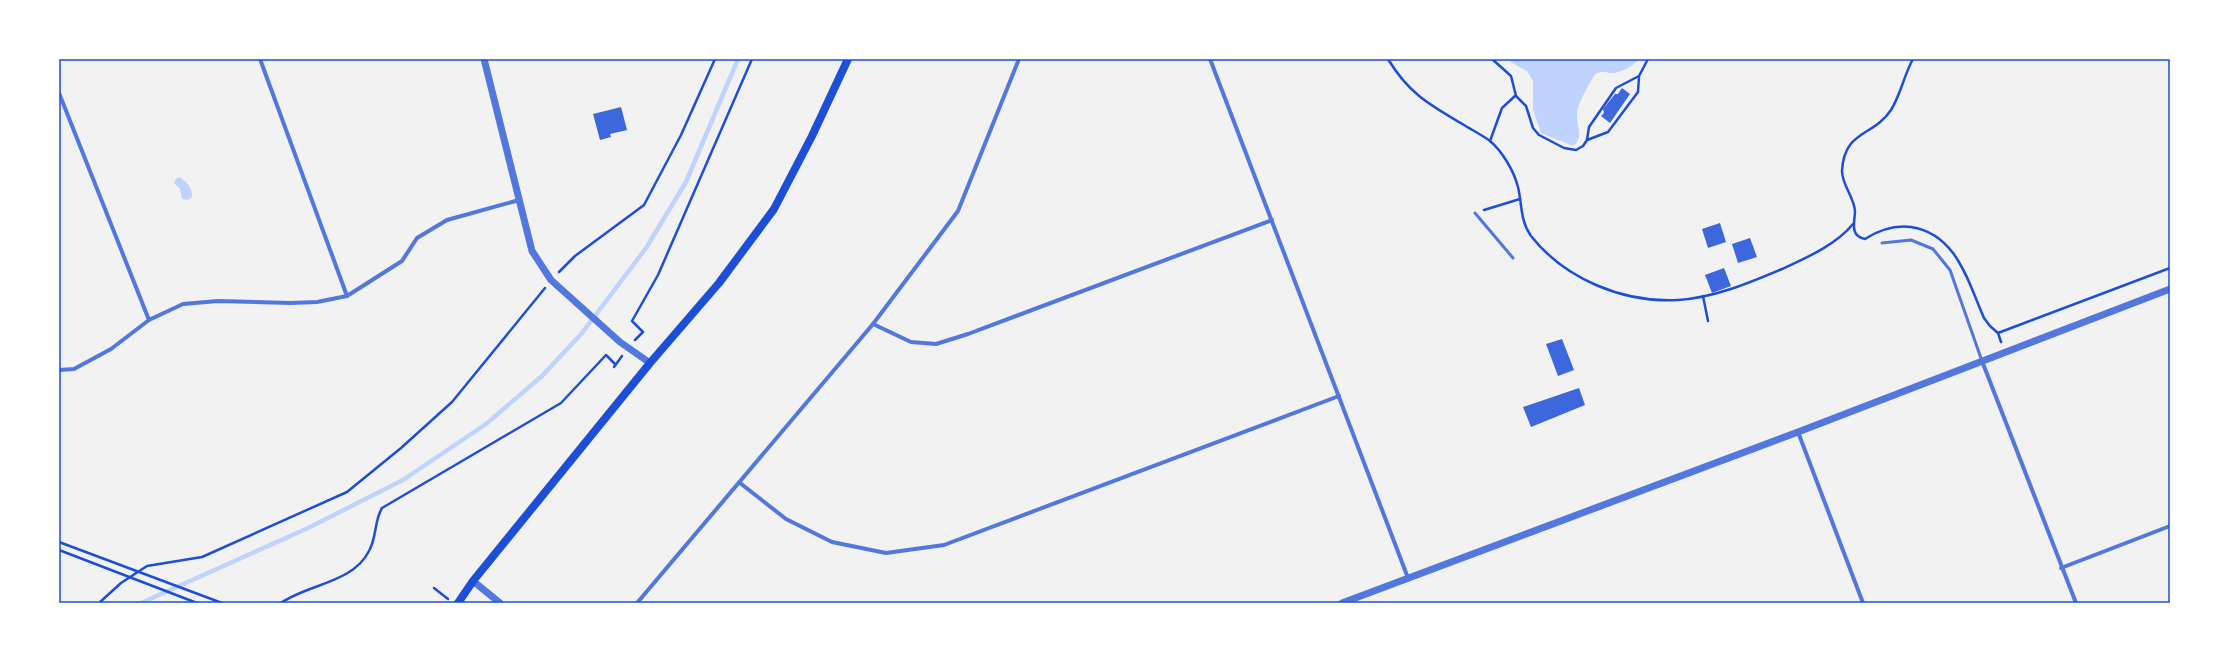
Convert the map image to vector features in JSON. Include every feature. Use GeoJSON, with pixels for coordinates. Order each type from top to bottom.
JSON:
{"type":"FeatureCollection","features":[{"type":"Feature","properties":{"kind":"main road"},"geometry":{"type":"LineString","coordinates":[[458,603],[473,581],[650,363],[719,283],[774,208],[812,136],[848,59]]}},
{"type":"Feature","properties":{"kind":"street"},"geometry":{"type":"LineString","coordinates":[[260,59],[347,296]]}},
{"type":"Feature","properties":{"kind":"street"},"geometry":{"type":"LineString","coordinates":[[484,59],[532,251],[551,280],[620,342],[650,363]]}},
{"type":"Feature","properties":{"kind":"street"},"geometry":{"type":"LineString","coordinates":[[636,603],[740,483],[873,324],[958,211],[1019,59]]}},
{"type":"Feature","properties":{"kind":"street"},"geometry":{"type":"LineString","coordinates":[[1210,59],[1408,578]]}},
{"type":"Feature","properties":{"kind":"street"},"geometry":{"type":"LineString","coordinates":[[59,93],[149,320]]}},
{"type":"Feature","properties":{"kind":"street"},"geometry":{"type":"LineString","coordinates":[[59,370],[74,369],[111,349],[149,320],[183,304],[218,301],[291,303],[317,302],[347,296],[402,260],[417,238],[447,220],[519,200]]}},
{"type":"Feature","properties":{"kind":"street"},"geometry":{"type":"LineString","coordinates":[[873,324],[911,342],[936,344],[968,334],[1272,220]]}},
{"type":"Feature","properties":{"kind":"street"},"geometry":{"type":"LineString","coordinates":[[1342,603],[1798,432],[2170,290]]}},
{"type":"Feature","properties":{"kind":"street"},"geometry":{"type":"LineString","coordinates":[[1982,361],[2061,568],[2076,603]]}},
{"type":"Feature","properties":{"kind":"street"},"geometry":{"type":"LineString","coordinates":[[740,483],[786,519],[832,542],[886,553],[944,545],[1339,396]]}},
{"type":"Feature","properties":{"kind":"street"},"geometry":{"type":"LineString","coordinates":[[1798,432],[1863,603]]}},
{"type":"Feature","properties":{"kind":"street"},"geometry":{"type":"LineString","coordinates":[[2061,568],[2170,526]]}},
{"type":"Feature","properties":{"kind":"street"},"geometry":{"type":"LineString","coordinates":[[473,581],[500,603]]}},
{"type":"Feature","properties":{"kind":"lane"},"geometry":{"type":"LineString","coordinates":[[1475,213],[1513,258]]}},
{"type":"Feature","properties":{"kind":"lane"},"geometry":{"type":"LineString","coordinates":[[1882,243],[1911,240],[1933,249],[1950,270],[1982,361]]}},
{"type":"Feature","properties":{"kind":"path"},"geometry":{"type":"LineString","coordinates":[[99,603],[121,583],[148,566],[202,557],[347,492],[401,448],[452,402],[551,280],[575,256],[644,204],[681,135],[715,59]]}},
{"type":"Feature","properties":{"kind":"path"},"geometry":{"type":"LineString","coordinates":[[632,321],[658,275],[752,59]]}},
{"type":"Feature","properties":{"kind":"path"},"geometry":{"type":"LineString","coordinates":[[1388,59],[1397,74],[1412,92],[1490,141],[1511,171],[1518,185],[1525,224],[1531,235],[1551,256],[1580,276],[1602,288],[1630,296],[1678,300],[1703,296],[1741,285],[1790,265],[1840,237],[1852,224],[1855,212],[1842,172],[1848,146],[1855,138],[1876,125],[1891,110],[1913,59]]}},
{"type":"Feature","properties":{"kind":"path"},"geometry":{"type":"LineString","coordinates":[[1492,59],[1511,76],[1516,96],[1526,106],[1534,128],[1545,139],[1564,148],[1576,150],[1583,146],[1587,140],[1588,127],[1616,88],[1639,76]]}},
{"type":"Feature","properties":{"kind":"path"},"geometry":{"type":"LineString","coordinates":[[1587,140],[1608,132],[1638,92],[1639,76],[1648,59]]}},
{"type":"Feature","properties":{"kind":"path"},"geometry":{"type":"LineString","coordinates":[[1490,141],[1502,108],[1516,96]]}},
{"type":"Feature","properties":{"kind":"path"},"geometry":{"type":"LineString","coordinates":[[1475,213],[1520,199]]}},
{"type":"Feature","properties":{"kind":"path"},"geometry":{"type":"LineString","coordinates":[[1852,224],[1855,232],[1865,239],[1882,230],[1906,227],[1931,233],[1941,240],[1958,258],[1984,318],[1998,333],[2005,353]]}},
{"type":"Feature","properties":{"kind":"path"},"geometry":{"type":"LineString","coordinates":[[1998,333],[2170,268]]}},
{"type":"Feature","properties":{"kind":"path"},"geometry":{"type":"LineString","coordinates":[[1703,296],[1708,321]]}},
{"type":"Feature","properties":{"kind":"path"},"geometry":{"type":"LineString","coordinates":[[281,603],[345,574],[360,564],[369,551],[375,535],[377,516],[382,508],[561,403],[606,355],[615,364]]}},
{"type":"Feature","properties":{"kind":"path"},"geometry":{"type":"LineString","coordinates":[[59,542],[200,593],[221,603]]}},
{"type":"Feature","properties":{"kind":"path"},"geometry":{"type":"LineString","coordinates":[[59,550],[197,603]]}},
{"type":"Feature","properties":{"kind":"path"},"geometry":{"type":"LineString","coordinates":[[434,588],[453,603]]}},
{"type":"Feature","properties":{"kind":"water"},"geometry":{"type":"Polygon","coordinates":[[[1509,59],[1640,59],[1630,67],[1619,72],[1601,72],[1595,74],[1579,105],[1577,118],[1579,139],[1573,146],[1541,133],[1533,110],[1533,81],[1527,71],[1512,63],[1509,59]]]}},
{"type":"Feature","properties":{"kind":"water"},"geometry":{"type":"Polygon","coordinates":[[[179,177],[182,178],[190,188],[192,197],[188,200],[182,199],[180,189],[174,183],[179,177]]]}},
{"type":"Feature","properties":{"kind":"building"},"geometry":{"type":"Polygon","coordinates":[[[1622,88],[1630,94],[1610,123],[1601,116],[1604,113],[1603,109],[1622,88]]]}},
{"type":"Feature","properties":{"kind":"building"},"geometry":{"type":"Polygon","coordinates":[[[621,107],[627,130],[610,134],[611,137],[600,140],[593,114],[621,107]]]}},
{"type":"Feature","properties":{"kind":"building"},"geometry":{"type":"Polygon","coordinates":[[[1720,223],[1726,242],[1708,248],[1702,229],[1720,223]]]}},
{"type":"Feature","properties":{"kind":"building"},"geometry":{"type":"Polygon","coordinates":[[[1750,238],[1757,257],[1738,263],[1732,244],[1750,238]]]}},
{"type":"Feature","properties":{"kind":"building"},"geometry":{"type":"Polygon","coordinates":[[[1724,268],[1731,286],[1712,293],[1705,275],[1724,268]]]}},
{"type":"Feature","properties":{"kind":"building"},"geometry":{"type":"Polygon","coordinates":[[[1562,339],[1574,370],[1558,376],[1546,344],[1562,339]]]}},
{"type":"Feature","properties":{"kind":"building"},"geometry":{"type":"Polygon","coordinates":[[[1579,388],[1585,405],[1531,427],[1523,407],[1579,388]]]}},
{"type":"Feature","properties":{"kind":"waterway"},"geometry":{"type":"LineString","coordinates":[[141,603],[308,528],[403,480],[486,424],[542,376],[582,333],[646,248],[686,182],[738,59]]}}]}
